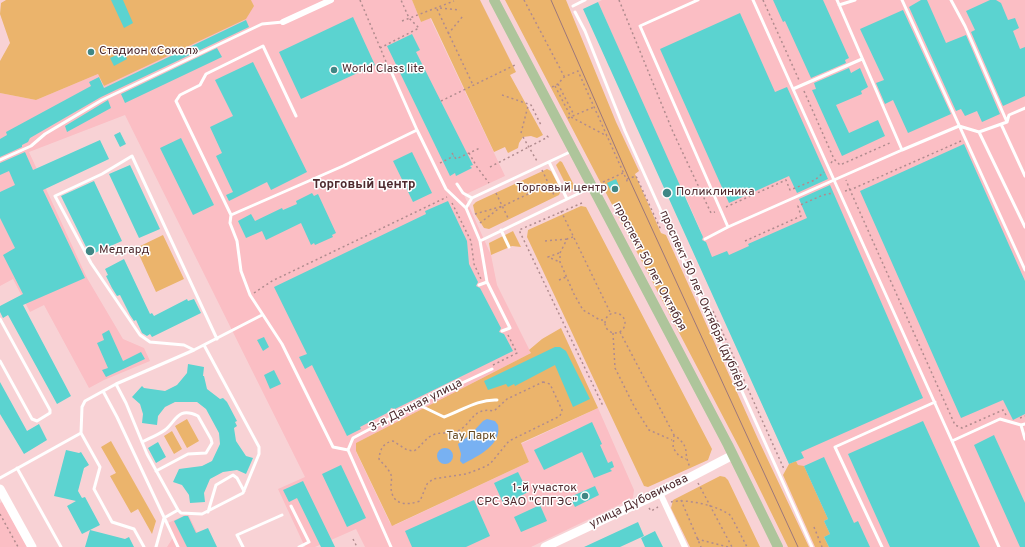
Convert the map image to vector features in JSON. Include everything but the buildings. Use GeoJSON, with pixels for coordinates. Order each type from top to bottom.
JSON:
{"type":"FeatureCollection","features":[{"type":"Feature","properties":{"kind":"main road","name":"проспект 50 лет Октября"},"geometry":{"type":"LineString","coordinates":[[494,0],[733,455],[778,547]]}},
{"type":"Feature","properties":{"kind":"street"},"geometry":{"type":"LineString","coordinates":[[283,22],[331,0]]}},
{"type":"Feature","properties":{"kind":"street","name":"улица Дубовикова"},"geometry":{"type":"LineString","coordinates":[[545,547],[660,493],[733,455]]}},
{"type":"Feature","properties":{"kind":"street"},"geometry":{"type":"LineString","coordinates":[[0,489],[32,547]]}},
{"type":"Feature","properties":{"kind":"street"},"geometry":{"type":"LineString","coordinates":[[660,493],[685,547]]}},
{"type":"Feature","properties":{"kind":"lane"},"geometry":{"type":"LineString","coordinates":[[572,6],[585,0]]}},
{"type":"Feature","properties":{"kind":"lane"},"geometry":{"type":"LineString","coordinates":[[686,0],[688,4]]}},
{"type":"Feature","properties":{"kind":"lane"},"geometry":{"type":"LineString","coordinates":[[698,0],[640,26],[728,227]]}},
{"type":"Feature","properties":{"kind":"lane"},"geometry":{"type":"LineString","coordinates":[[753,0],[999,547]]}},
{"type":"Feature","properties":{"kind":"lane"},"geometry":{"type":"LineString","coordinates":[[837,0],[902,150]]}},
{"type":"Feature","properties":{"kind":"lane"},"geometry":{"type":"LineString","coordinates":[[839,5],[855,0]]}},
{"type":"Feature","properties":{"kind":"lane"},"geometry":{"type":"LineString","coordinates":[[902,0],[1025,270]]}},
{"type":"Feature","properties":{"kind":"lane"},"geometry":{"type":"LineString","coordinates":[[951,0],[965,26],[1007,122]]}},
{"type":"Feature","properties":{"kind":"lane","name":"проспект 50 лет Октября (дублёр)"},"geometry":{"type":"LineString","coordinates":[[575,12],[585,31],[625,131],[812,547]]}},
{"type":"Feature","properties":{"kind":"lane"},"geometry":{"type":"LineString","coordinates":[[0,160],[31,146],[45,134],[102,100],[262,24],[283,22]]}},
{"type":"Feature","properties":{"kind":"lane"},"geometry":{"type":"LineString","coordinates":[[296,116],[263,46],[206,74],[200,85],[180,95],[176,101],[231,215],[230,223],[237,241],[241,271],[250,295],[282,344],[332,447],[348,450],[391,547]]}},
{"type":"Feature","properties":{"kind":"lane"},"geometry":{"type":"LineString","coordinates":[[793,89],[862,59]]}},
{"type":"Feature","properties":{"kind":"lane"},"geometry":{"type":"LineString","coordinates":[[390,69],[417,130],[446,189],[466,208],[480,241],[487,282],[510,328],[502,331]]}},
{"type":"Feature","properties":{"kind":"lane"},"geometry":{"type":"LineString","coordinates":[[1007,122],[1009,115],[1025,108]]}},
{"type":"Feature","properties":{"kind":"lane"},"geometry":{"type":"LineString","coordinates":[[704,240],[728,227],[959,126],[979,132],[1007,122]]}},
{"type":"Feature","properties":{"kind":"lane"},"geometry":{"type":"LineString","coordinates":[[1001,124],[1025,176]]}},
{"type":"Feature","properties":{"kind":"lane"},"geometry":{"type":"LineString","coordinates":[[231,215],[343,166],[417,130]]}},
{"type":"Feature","properties":{"kind":"lane"},"geometry":{"type":"LineString","coordinates":[[979,132],[1025,227]]}},
{"type":"Feature","properties":{"kind":"lane"},"geometry":{"type":"LineString","coordinates":[[466,208],[472,198],[573,151]]}},
{"type":"Feature","properties":{"kind":"lane"},"geometry":{"type":"LineString","coordinates":[[194,350],[184,345],[150,342],[140,335],[91,263],[55,196],[102,174],[132,156],[217,340]]}},
{"type":"Feature","properties":{"kind":"lane"},"geometry":{"type":"LineString","coordinates":[[549,162],[567,199]]}},
{"type":"Feature","properties":{"kind":"lane"},"geometry":{"type":"LineString","coordinates":[[457,184],[463,193],[472,198]]}},
{"type":"Feature","properties":{"kind":"lane"},"geometry":{"type":"LineString","coordinates":[[480,241],[593,186]]}},
{"type":"Feature","properties":{"kind":"lane"},"geometry":{"type":"LineString","coordinates":[[502,230],[509,247]]}},
{"type":"Feature","properties":{"kind":"lane"},"geometry":{"type":"LineString","coordinates":[[479,285],[487,282]]}},
{"type":"Feature","properties":{"kind":"lane"},"geometry":{"type":"LineString","coordinates":[[144,547],[134,529],[112,522],[94,489],[100,467],[81,433],[82,405],[85,401],[116,384],[217,340],[262,315]]}},
{"type":"Feature","properties":{"kind":"lane"},"geometry":{"type":"LineString","coordinates":[[0,319],[1,325],[50,410],[50,413],[37,421],[32,419],[0,361]]}},
{"type":"Feature","properties":{"kind":"lane"},"geometry":{"type":"LineString","coordinates":[[116,384],[156,471],[178,510],[181,513],[202,514],[208,512],[244,491],[259,454],[259,447],[204,345]]}},
{"type":"Feature","properties":{"kind":"lane","name":"3-я Дачная улица"},"geometry":{"type":"LineString","coordinates":[[348,450],[353,438],[417,404],[492,369]]}},
{"type":"Feature","properties":{"kind":"lane"},"geometry":{"type":"LineString","coordinates":[[103,391],[117,417],[178,547]]}},
{"type":"Feature","properties":{"kind":"lane"},"geometry":{"type":"LineString","coordinates":[[417,404],[444,418],[477,403],[497,400]]}},
{"type":"Feature","properties":{"kind":"lane"},"geometry":{"type":"LineString","coordinates":[[882,547],[835,447],[934,402]]}},
{"type":"Feature","properties":{"kind":"lane"},"geometry":{"type":"LineString","coordinates":[[392,411],[395,416]]}},
{"type":"Feature","properties":{"kind":"lane"},"geometry":{"type":"LineString","coordinates":[[142,442],[166,429],[177,415],[182,414],[198,416],[211,439],[211,445],[206,453],[188,454],[156,471]]}},
{"type":"Feature","properties":{"kind":"lane"},"geometry":{"type":"LineString","coordinates":[[952,440],[1000,419],[1021,425],[1025,424]]}},
{"type":"Feature","properties":{"kind":"lane"},"geometry":{"type":"LineString","coordinates":[[1021,425],[1025,439]]}},
{"type":"Feature","properties":{"kind":"lane"},"geometry":{"type":"LineString","coordinates":[[0,478],[81,433]]}},
{"type":"Feature","properties":{"kind":"lane"},"geometry":{"type":"LineString","coordinates":[[18,468],[61,547]]}},
{"type":"Feature","properties":{"kind":"lane"},"geometry":{"type":"LineString","coordinates":[[208,512],[216,485],[219,482],[233,475],[237,478],[244,491]]}},
{"type":"Feature","properties":{"kind":"lane"},"geometry":{"type":"LineString","coordinates":[[291,506],[309,542],[299,547]]}},
{"type":"Feature","properties":{"kind":"lane"},"geometry":{"type":"LineString","coordinates":[[156,547],[164,518],[178,510]]}},
{"type":"Feature","properties":{"kind":"lane"},"geometry":{"type":"LineString","coordinates":[[243,547],[237,535],[282,515]]}},
{"type":"Feature","properties":{"kind":"path"},"geometry":{"type":"LineString","coordinates":[[360,0],[387,65]]}},
{"type":"Feature","properties":{"kind":"path"},"geometry":{"type":"LineString","coordinates":[[380,48],[419,28],[409,18],[401,0]]}},
{"type":"Feature","properties":{"kind":"path"},"geometry":{"type":"LineString","coordinates":[[524,0],[564,77]]}},
{"type":"Feature","properties":{"kind":"path"},"geometry":{"type":"LineString","coordinates":[[619,0],[673,132],[711,213],[786,180],[790,190],[815,180],[834,159]]}},
{"type":"Feature","properties":{"kind":"path"},"geometry":{"type":"LineString","coordinates":[[763,0],[834,159],[840,165],[898,140]]}},
{"type":"Feature","properties":{"kind":"path"},"geometry":{"type":"LineString","coordinates":[[402,21],[454,1]]}},
{"type":"Feature","properties":{"kind":"path"},"geometry":{"type":"LineString","coordinates":[[438,8],[460,10]]}},
{"type":"Feature","properties":{"kind":"path"},"geometry":{"type":"LineString","coordinates":[[438,8],[448,34],[473,86]]}},
{"type":"Feature","properties":{"kind":"path"},"geometry":{"type":"LineString","coordinates":[[448,34],[463,16]]}},
{"type":"Feature","properties":{"kind":"path"},"geometry":{"type":"LineString","coordinates":[[441,101],[515,65]]}},
{"type":"Feature","properties":{"kind":"path"},"geometry":{"type":"LineString","coordinates":[[552,87],[558,84],[564,77],[578,71],[628,184]]}},
{"type":"Feature","properties":{"kind":"path"},"geometry":{"type":"LineString","coordinates":[[558,84],[574,115]]}},
{"type":"Feature","properties":{"kind":"path"},"geometry":{"type":"LineString","coordinates":[[555,86],[571,117],[606,136]]}},
{"type":"Feature","properties":{"kind":"path"},"geometry":{"type":"LineString","coordinates":[[502,95],[531,105],[541,125]]}},
{"type":"Feature","properties":{"kind":"path"},"geometry":{"type":"LineString","coordinates":[[521,133],[528,105]]}},
{"type":"Feature","properties":{"kind":"path"},"geometry":{"type":"LineString","coordinates":[[568,118],[594,107]]}},
{"type":"Feature","properties":{"kind":"path"},"geometry":{"type":"LineString","coordinates":[[490,167],[548,137],[545,134]]}},
{"type":"Feature","properties":{"kind":"path"},"geometry":{"type":"LineString","coordinates":[[523,136],[537,161]]}},
{"type":"Feature","properties":{"kind":"path"},"geometry":{"type":"LineString","coordinates":[[745,241],[801,216],[798,206],[823,195],[850,190],[965,139]]}},
{"type":"Feature","properties":{"kind":"path"},"geometry":{"type":"LineString","coordinates":[[452,153],[456,159],[480,148]]}},
{"type":"Feature","properties":{"kind":"path"},"geometry":{"type":"LineString","coordinates":[[469,153],[489,183]]}},
{"type":"Feature","properties":{"kind":"path"},"geometry":{"type":"LineString","coordinates":[[434,166],[454,156]]}},
{"type":"Feature","properties":{"kind":"path"},"geometry":{"type":"LineString","coordinates":[[542,170],[555,197]]}},
{"type":"Feature","properties":{"kind":"path"},"geometry":{"type":"LineString","coordinates":[[603,182],[624,172]]}},
{"type":"Feature","properties":{"kind":"path"},"geometry":{"type":"LineString","coordinates":[[627,179],[636,176],[661,230]]}},
{"type":"Feature","properties":{"kind":"path"},"geometry":{"type":"LineString","coordinates":[[475,214],[503,206],[549,184]]}},
{"type":"Feature","properties":{"kind":"path"},"geometry":{"type":"LineString","coordinates":[[850,190],[956,425],[962,428],[1002,410],[1007,416]]}},
{"type":"Feature","properties":{"kind":"path"},"geometry":{"type":"LineString","coordinates":[[496,193],[509,220]]}},
{"type":"Feature","properties":{"kind":"path"},"geometry":{"type":"LineString","coordinates":[[250,295],[272,281],[453,194]]}},
{"type":"Feature","properties":{"kind":"path"},"geometry":{"type":"LineString","coordinates":[[582,203],[519,230],[603,406]]}},
{"type":"Feature","properties":{"kind":"path"},"geometry":{"type":"LineString","coordinates":[[480,223],[503,206]]}},
{"type":"Feature","properties":{"kind":"path"},"geometry":{"type":"LineString","coordinates":[[561,212],[611,314]]}},
{"type":"Feature","properties":{"kind":"path"},"geometry":{"type":"LineString","coordinates":[[457,220],[462,220]]}},
{"type":"Feature","properties":{"kind":"path"},"geometry":{"type":"LineString","coordinates":[[544,241],[573,237]]}},
{"type":"Feature","properties":{"kind":"path"},"geometry":{"type":"LineString","coordinates":[[567,239],[560,253],[560,262],[566,276],[583,310],[600,320],[606,320]]}},
{"type":"Feature","properties":{"kind":"path"},"geometry":{"type":"LineString","coordinates":[[466,241],[471,241]]}},
{"type":"Feature","properties":{"kind":"path"},"geometry":{"type":"LineString","coordinates":[[560,253],[548,257],[560,262]]}},
{"type":"Feature","properties":{"kind":"path"},"geometry":{"type":"LineString","coordinates":[[559,280],[566,276]]}},
{"type":"Feature","properties":{"kind":"path"},"geometry":{"type":"LineString","coordinates":[[611,314],[618,314],[624,320],[625,327],[620,332],[613,333],[607,329],[606,320],[611,314]]}},
{"type":"Feature","properties":{"kind":"path"},"geometry":{"type":"LineString","coordinates":[[620,332],[674,435],[684,442],[687,449],[686,459],[732,547]]}},
{"type":"Feature","properties":{"kind":"path"},"geometry":{"type":"LineString","coordinates":[[613,333],[615,368],[634,406],[649,430],[672,440]]}},
{"type":"Feature","properties":{"kind":"path"},"geometry":{"type":"LineString","coordinates":[[543,382],[550,384],[562,410],[560,416],[509,441],[490,464],[466,474],[433,479],[427,484],[420,501],[409,505],[400,504],[394,497],[391,488],[392,478],[389,471],[379,459],[379,451],[384,445],[393,441],[407,450],[414,451],[433,434],[457,431],[464,427],[478,412],[487,410],[494,411],[507,399],[543,382]]}},
{"type":"Feature","properties":{"kind":"path"},"geometry":{"type":"LineString","coordinates":[[1018,419],[1025,416]]}},
{"type":"Feature","properties":{"kind":"path"},"geometry":{"type":"LineString","coordinates":[[674,435],[672,440],[673,448],[679,456],[686,459]]}},
{"type":"Feature","properties":{"kind":"path"},"geometry":{"type":"LineString","coordinates":[[681,500],[701,547]]}},
{"type":"Feature","properties":{"kind":"path"},"geometry":{"type":"LineString","coordinates":[[651,511],[665,504],[681,500],[710,506],[726,512],[731,516],[747,547]]}},
{"type":"Feature","properties":{"kind":"path"},"geometry":{"type":"LineString","coordinates":[[0,514],[18,547]]}},
{"type":"Feature","properties":{"kind":"path"},"geometry":{"type":"LineString","coordinates":[[814,527],[822,547]]}},
{"type":"Feature","properties":{"kind":"path"},"geometry":{"type":"LineString","coordinates":[[353,539],[357,547]]}},
{"type":"Feature","properties":{"kind":"path"},"geometry":{"type":"LineString","coordinates":[[697,539],[728,547]]}},
{"type":"Feature","properties":{"kind":"shaded area"},"geometry":{"type":"Polygon","coordinates":[[[251,0],[412,0],[421,22],[430,18],[505,176],[464,195],[491,255],[497,285],[531,353],[356,443],[356,452],[390,523],[395,525],[529,462],[521,444],[598,408],[634,490],[633,498],[531,547],[365,547],[356,529],[315,547],[305,547],[278,489],[305,477],[125,115],[29,152],[87,278],[123,339],[144,348],[150,361],[104,380],[89,388],[44,305],[30,312],[13,279],[0,286],[0,93],[36,100],[98,74],[104,86],[253,6],[251,0]]]}},
{"type":"Feature","properties":{"kind":"shaded area"},"geometry":{"type":"Polygon","coordinates":[[[602,0],[1025,0],[1025,547],[829,547],[824,537],[824,521],[827,519],[796,461],[789,464],[689,240],[702,234],[680,184],[666,189],[622,61],[609,67],[606,59],[620,52],[598,2],[602,0]]]}},
{"type":"Feature","properties":{"kind":"shaded area"},"geometry":{"type":"Polygon","coordinates":[[[2,502],[27,547],[0,547],[0,503],[2,502]]]}},
{"type":"Feature","properties":{"kind":"shaded area"},"geometry":{"type":"Polygon","coordinates":[[[188,514],[204,547],[167,547],[174,536],[168,523],[188,514]]]}},
{"type":"Feature","properties":{"kind":"green space","name":"Стадион «Сокол»"},"geometry":{"type":"Polygon","coordinates":[[[6,0],[251,0],[254,6],[246,19],[104,86],[98,74],[36,100],[0,93],[0,61],[10,43],[0,14],[1,3],[6,0]]]}},
{"type":"Feature","properties":{"kind":"green space"},"geometry":{"type":"Polygon","coordinates":[[[412,0],[480,0],[516,72],[510,75],[543,135],[537,138],[531,136],[523,137],[518,148],[508,153],[505,147],[494,152],[431,18],[421,22],[412,0]]]}},
{"type":"Feature","properties":{"kind":"green space"},"geometry":{"type":"Polygon","coordinates":[[[505,0],[566,0],[616,122],[639,171],[635,174],[661,233],[666,235],[758,439],[809,547],[788,547],[741,451],[505,0]]]}},
{"type":"Feature","properties":{"kind":"green space"},"geometry":{"type":"Polygon","coordinates":[[[560,161],[562,162],[574,185],[574,188],[571,190],[568,189],[556,165],[560,161]]]}},
{"type":"Feature","properties":{"kind":"green space"},"geometry":{"type":"Polygon","coordinates":[[[547,169],[551,171],[561,190],[559,195],[489,229],[484,228],[475,214],[473,205],[476,202],[547,169]]]}},
{"type":"Feature","properties":{"kind":"green space"},"geometry":{"type":"Polygon","coordinates":[[[581,206],[586,207],[712,449],[708,460],[648,487],[644,486],[527,237],[528,230],[581,206]]]}},
{"type":"Feature","properties":{"kind":"green space"},"geometry":{"type":"Polygon","coordinates":[[[513,231],[521,247],[512,246],[491,255],[489,243],[513,231]]]}},
{"type":"Feature","properties":{"kind":"green space"},"geometry":{"type":"Polygon","coordinates":[[[163,235],[184,279],[156,292],[136,248],[163,235]]]}},
{"type":"Feature","properties":{"kind":"green space","name":"Тау Парк"},"geometry":{"type":"Polygon","coordinates":[[[561,328],[598,408],[521,443],[529,462],[392,526],[356,451],[356,443],[531,353],[529,350],[542,339],[561,328]]]}},
{"type":"Feature","properties":{"kind":"green space"},"geometry":{"type":"Polygon","coordinates":[[[187,419],[199,441],[187,448],[175,426],[187,419]]]}},
{"type":"Feature","properties":{"kind":"green space"},"geometry":{"type":"Polygon","coordinates":[[[172,431],[182,449],[174,454],[164,436],[172,431]]]}},
{"type":"Feature","properties":{"kind":"green space"},"geometry":{"type":"Polygon","coordinates":[[[111,441],[156,521],[152,534],[138,509],[131,513],[110,476],[116,473],[101,447],[111,441]]]}},
{"type":"Feature","properties":{"kind":"green space"},"geometry":{"type":"Polygon","coordinates":[[[796,461],[798,465],[804,466],[828,519],[824,521],[830,534],[824,537],[829,547],[815,547],[783,475],[789,464],[796,461]]]}},
{"type":"Feature","properties":{"kind":"green space"},"geometry":{"type":"Polygon","coordinates":[[[720,476],[725,477],[728,480],[760,547],[690,547],[671,508],[673,500],[720,476]]]}},
{"type":"Feature","properties":{"kind":"water"},"geometry":{"type":"Polygon","coordinates":[[[487,419],[495,421],[498,425],[498,432],[493,444],[482,453],[463,464],[460,461],[461,454],[458,444],[487,419]]]}},
{"type":"Feature","properties":{"kind":"water"},"geometry":{"type":"Polygon","coordinates":[[[445,448],[452,453],[453,456],[448,463],[445,464],[438,459],[437,456],[442,449],[445,448]]]}},
{"type":"Feature","properties":{"kind":"tram line"},"geometry":{"type":"LineString","coordinates":[[551,0],[631,183],[798,547]]}},
{"type":"Feature","properties":{"kind":"place","name":"Стадион «Сокол»"},"geometry":{"type":"Point","coordinates":[91,52]}},
{"type":"Feature","properties":{"kind":"place","name":"World Class lite"},"geometry":{"type":"Point","coordinates":[334,70]}},
{"type":"Feature","properties":{"kind":"place","name":"Торговый центр"},"geometry":{"type":"Point","coordinates":[615,189]}},
{"type":"Feature","properties":{"kind":"place","name":"Поликлиника"},"geometry":{"type":"Point","coordinates":[667,193]}},
{"type":"Feature","properties":{"kind":"place","name":"Медгард"},"geometry":{"type":"Point","coordinates":[90,251]}},
{"type":"Feature","properties":{"kind":"place","name":"1-й участок СРС ЗАО \"СПГЭС\""},"geometry":{"type":"Point","coordinates":[585,496]}},
{"type":"Feature","properties":{"kind":"district","name":"Торговый центр"},"geometry":{"type":"Point","coordinates":[364,185]}}]}
